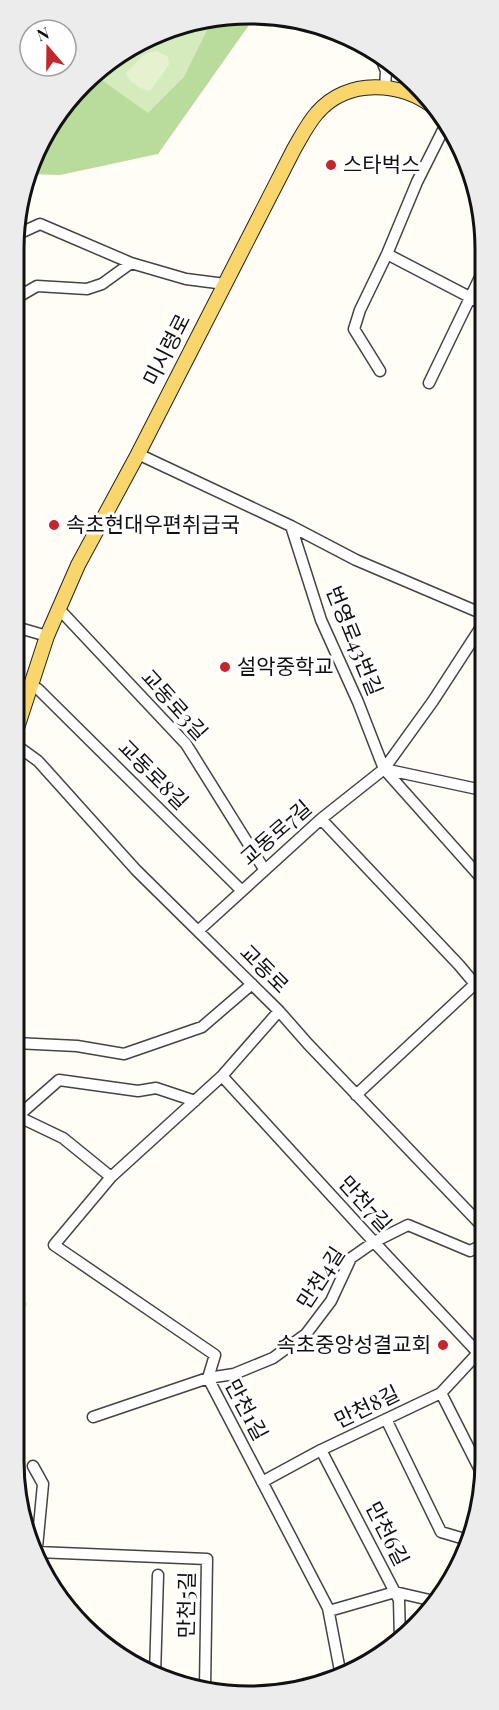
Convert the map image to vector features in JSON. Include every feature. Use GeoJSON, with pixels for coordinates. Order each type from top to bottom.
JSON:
{"type":"FeatureCollection","features":[{"type":"Feature","properties":{"kind":"main road","name":"미시령로"},"geometry":{"type":"LineString","coordinates":[[24,706],[47,636],[78,565],[138,454],[294,149],[316,113],[331,100],[348,92],[368,87],[385,88],[415,96]]}},
{"type":"Feature","properties":{"kind":"street"},"geometry":{"type":"LineString","coordinates":[[385,88],[386,70]]}},
{"type":"Feature","properties":{"kind":"street"},"geometry":{"type":"LineString","coordinates":[[380,371],[354,329],[360,310],[387,254],[417,182],[442,132]]}},
{"type":"Feature","properties":{"kind":"street"},"geometry":{"type":"LineString","coordinates":[[25,231],[40,224],[131,263],[186,279],[225,284]]}},
{"type":"Feature","properties":{"kind":"street"},"geometry":{"type":"LineString","coordinates":[[387,254],[475,300]]}},
{"type":"Feature","properties":{"kind":"street"},"geometry":{"type":"LineString","coordinates":[[24,294],[37,286],[87,289],[102,284],[131,263]]}},
{"type":"Feature","properties":{"kind":"street"},"geometry":{"type":"LineString","coordinates":[[429,383],[475,288]]}},
{"type":"Feature","properties":{"kind":"street","name":"번영로43번길"},"geometry":{"type":"LineString","coordinates":[[138,454],[291,526],[356,560],[475,611]]}},
{"type":"Feature","properties":{"kind":"street","name":"번영로43번길"},"geometry":{"type":"LineString","coordinates":[[291,526],[321,620],[384,769],[475,871]]}},
{"type":"Feature","properties":{"kind":"street","name":"교동로3길"},"geometry":{"type":"LineString","coordinates":[[58,609],[186,744],[264,869]]}},
{"type":"Feature","properties":{"kind":"street"},"geometry":{"type":"LineString","coordinates":[[24,629],[47,636]]}},
{"type":"Feature","properties":{"kind":"street","name":"교동로7길"},"geometry":{"type":"LineString","coordinates":[[198,931],[321,819],[384,769],[433,701],[475,636]]}},
{"type":"Feature","properties":{"kind":"street","name":"교동로8길"},"geometry":{"type":"LineString","coordinates":[[38,689],[241,890]]}},
{"type":"Feature","properties":{"kind":"street","name":"교동로"},"geometry":{"type":"LineString","coordinates":[[24,751],[38,761],[136,870],[279,1011],[475,1219]]}},
{"type":"Feature","properties":{"kind":"street"},"geometry":{"type":"LineString","coordinates":[[384,769],[475,788]]}},
{"type":"Feature","properties":{"kind":"street"},"geometry":{"type":"LineString","coordinates":[[321,819],[475,980]]}},
{"type":"Feature","properties":{"kind":"street"},"geometry":{"type":"LineString","coordinates":[[24,1043],[77,1046],[124,1054],[202,1027],[252,984]]}},
{"type":"Feature","properties":{"kind":"street"},"geometry":{"type":"LineString","coordinates":[[356,1095],[475,986]]}},
{"type":"Feature","properties":{"kind":"street","name":"만천1길"},"geometry":{"type":"LineString","coordinates":[[279,1011],[222,1076],[111,1177],[54,1245],[214,1354],[208,1378],[329,1611],[339,1667]]}},
{"type":"Feature","properties":{"kind":"street","name":"만천7길"},"geometry":{"type":"LineString","coordinates":[[222,1076],[475,1349]]}},
{"type":"Feature","properties":{"kind":"street"},"geometry":{"type":"LineString","coordinates":[[24,1108],[59,1080],[138,1091],[156,1088],[195,1101]]}},
{"type":"Feature","properties":{"kind":"street"},"geometry":{"type":"LineString","coordinates":[[24,1119],[63,1138],[111,1177]]}},
{"type":"Feature","properties":{"kind":"street","name":"만천4길"},"geometry":{"type":"LineString","coordinates":[[93,1417],[208,1378],[234,1374],[273,1358],[306,1334],[331,1301],[351,1258],[374,1242],[408,1226],[470,1251],[475,1248]]}},
{"type":"Feature","properties":{"kind":"street","name":"만천8길"},"geometry":{"type":"LineString","coordinates":[[262,1482],[321,1450],[441,1393],[475,1359]]}},
{"type":"Feature","properties":{"kind":"street"},"geometry":{"type":"LineString","coordinates":[[441,1393],[475,1460]]}},
{"type":"Feature","properties":{"kind":"street"},"geometry":{"type":"LineString","coordinates":[[386,1419],[441,1532],[461,1538]]}},
{"type":"Feature","properties":{"kind":"street","name":"만천6길"},"geometry":{"type":"LineString","coordinates":[[321,1450],[399,1600],[400,1628]]}},
{"type":"Feature","properties":{"kind":"street"},"geometry":{"type":"LineString","coordinates":[[33,1466],[43,1484],[38,1539]]}},
{"type":"Feature","properties":{"kind":"street","name":"만천5길"},"geometry":{"type":"LineString","coordinates":[[45,1555],[207,1559],[205,1682]]}},
{"type":"Feature","properties":{"kind":"street"},"geometry":{"type":"LineString","coordinates":[[155,1665],[158,1575]]}},
{"type":"Feature","properties":{"kind":"street"},"geometry":{"type":"LineString","coordinates":[[329,1611],[395,1592],[427,1599]]}},
{"type":"Feature","properties":{"kind":"green space"},"geometry":{"type":"Polygon","coordinates":[[[250,24],[158,154],[60,175],[37,174],[47,150],[62,124],[80,101],[101,80],[148,113],[184,77],[208,28],[250,24]]]}},
{"type":"Feature","properties":{"kind":"green space"},"geometry":{"type":"Polygon","coordinates":[[[220,26],[196,74],[148,119],[96,84],[124,62],[150,47],[177,36],[220,26]]]}},
{"type":"Feature","properties":{"kind":"green space"},"geometry":{"type":"Polygon","coordinates":[[[157,51],[168,57],[169,65],[150,91],[142,89],[130,80],[126,73],[145,54],[157,51]]]}},
{"type":"Feature","properties":{"kind":"place","name":"스타벅스"},"geometry":{"type":"Point","coordinates":[331,165]}},
{"type":"Feature","properties":{"kind":"place","name":"속초현대우편취급국"},"geometry":{"type":"Point","coordinates":[54,525]}},
{"type":"Feature","properties":{"kind":"place","name":"설악중학교"},"geometry":{"type":"Point","coordinates":[225,667]}},
{"type":"Feature","properties":{"kind":"place","name":"속초중앙성결교회"},"geometry":{"type":"Point","coordinates":[443,1345]}}]}
